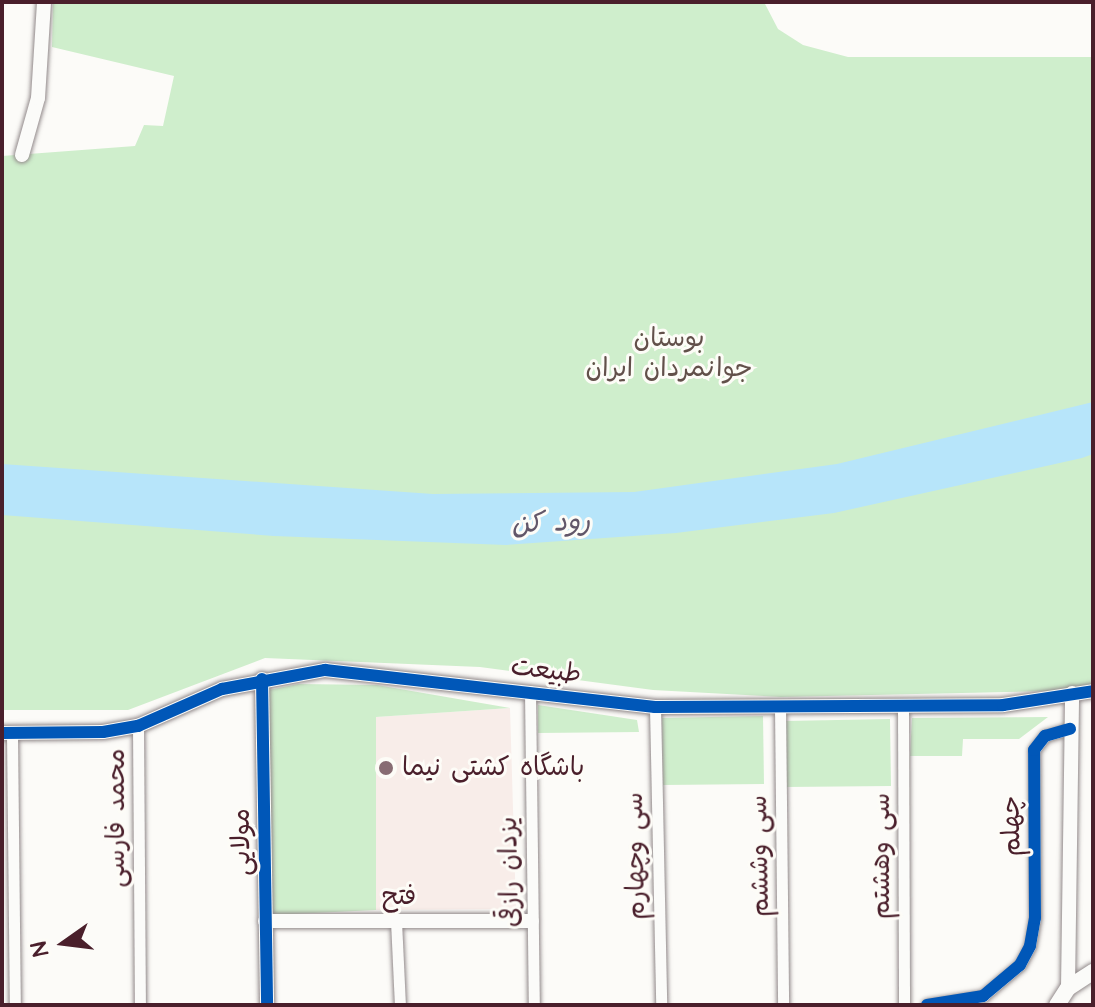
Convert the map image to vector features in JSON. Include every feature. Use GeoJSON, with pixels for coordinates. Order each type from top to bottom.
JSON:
{"type":"FeatureCollection","features":[{"type":"Feature","properties":{"kind":"main road"},"geometry":{"type":"LineString","coordinates":[[1057,1005],[1068,988],[1093,972]]}},
{"type":"Feature","properties":{"kind":"street"},"geometry":{"type":"LineString","coordinates":[[22,155],[38,98],[44,2]]}},
{"type":"Feature","properties":{"kind":"street","name":"طبیعت"},"geometry":{"type":"LineString","coordinates":[[7,733],[103,732],[138,726],[222,689],[262,679],[325,670],[375,672],[655,707],[1003,705],[1093,691]]}},
{"type":"Feature","properties":{"kind":"street","name":"مولایی"},"geometry":{"type":"LineString","coordinates":[[262,679],[267,1005]]}},
{"type":"Feature","properties":{"kind":"street","name":"یزدان رازقی"},"geometry":{"type":"LineString","coordinates":[[530,691],[534,1005]]}},
{"type":"Feature","properties":{"kind":"street"},"geometry":{"type":"LineString","coordinates":[[1068,988],[1072,693]]}},
{"type":"Feature","properties":{"kind":"street","name":"سی وهشتم"},"geometry":{"type":"LineString","coordinates":[[903,706],[904,1005]]}},
{"type":"Feature","properties":{"kind":"street","name":"سی وچهارم"},"geometry":{"type":"LineString","coordinates":[[655,707],[661,1005]]}},
{"type":"Feature","properties":{"kind":"street","name":"سی وششم"},"geometry":{"type":"LineString","coordinates":[[780,707],[783,1005]]}},
{"type":"Feature","properties":{"kind":"street","name":"محمد فارسی"},"geometry":{"type":"LineString","coordinates":[[138,726],[140,1005]]}},
{"type":"Feature","properties":{"kind":"street","name":"چهلم"},"geometry":{"type":"LineString","coordinates":[[927,1005],[983,996],[1004,982],[1030,946],[1035,918],[1034,750],[1045,736],[1070,729]]}},
{"type":"Feature","properties":{"kind":"street"},"geometry":{"type":"LineString","coordinates":[[7,733],[15,1005]]}},
{"type":"Feature","properties":{"kind":"street","name":"فتح"},"geometry":{"type":"LineString","coordinates":[[265,921],[532,921]]}},
{"type":"Feature","properties":{"kind":"street"},"geometry":{"type":"LineString","coordinates":[[396,921],[400,1005]]}},
{"type":"Feature","properties":{"kind":"shaded area"},"geometry":{"type":"Polygon","coordinates":[[[510,708],[516,909],[376,910],[376,717],[510,708]]]}},
{"type":"Feature","properties":{"kind":"green space","name":"بوستان جوانمردان ایران"},"geometry":{"type":"Polygon","coordinates":[[[53,2],[764,2],[778,29],[803,45],[848,57],[1093,57],[1093,690],[781,697],[653,690],[480,667],[265,658],[128,710],[2,710],[2,156],[135,146],[144,125],[163,126],[174,76],[52,47],[53,2]]]}},
{"type":"Feature","properties":{"kind":"green space"},"geometry":{"type":"Polygon","coordinates":[[[298,684],[377,685],[510,708],[376,717],[376,910],[272,915],[269,690],[298,684]]]}},
{"type":"Feature","properties":{"kind":"green space"},"geometry":{"type":"Polygon","coordinates":[[[538,705],[637,720],[639,732],[538,733],[538,705]]]}},
{"type":"Feature","properties":{"kind":"green space"},"geometry":{"type":"Polygon","coordinates":[[[763,716],[764,784],[663,785],[662,718],[763,716]]]}},
{"type":"Feature","properties":{"kind":"green space"},"geometry":{"type":"Polygon","coordinates":[[[1048,717],[1019,739],[963,739],[962,756],[910,756],[912,718],[1048,717]]]}},
{"type":"Feature","properties":{"kind":"green space"},"geometry":{"type":"Polygon","coordinates":[[[890,719],[891,786],[786,787],[785,721],[890,719]]]}},
{"type":"Feature","properties":{"kind":"water","name":"رود کن"},"geometry":{"type":"Polygon","coordinates":[[[1093,402],[1093,454],[1082,458],[834,513],[676,533],[506,545],[274,536],[2,515],[2,464],[433,494],[634,492],[837,464],[1093,402]]]}},
{"type":"Feature","properties":{"kind":"cycle path"},"geometry":{"type":"LineString","coordinates":[[2,733],[103,732],[138,726],[222,689],[325,670],[655,707],[1003,705],[1093,691]]}},
{"type":"Feature","properties":{"kind":"cycle path"},"geometry":{"type":"LineString","coordinates":[[262,679],[267,1005]]}},
{"type":"Feature","properties":{"kind":"cycle path"},"geometry":{"type":"LineString","coordinates":[[927,1005],[983,996],[1020,965],[1030,946],[1035,918],[1034,750],[1045,736],[1070,729]]}},
{"type":"Feature","properties":{"kind":"place","name":"باشگاه کشتی نیما"},"geometry":{"type":"Point","coordinates":[386,768]}}]}
